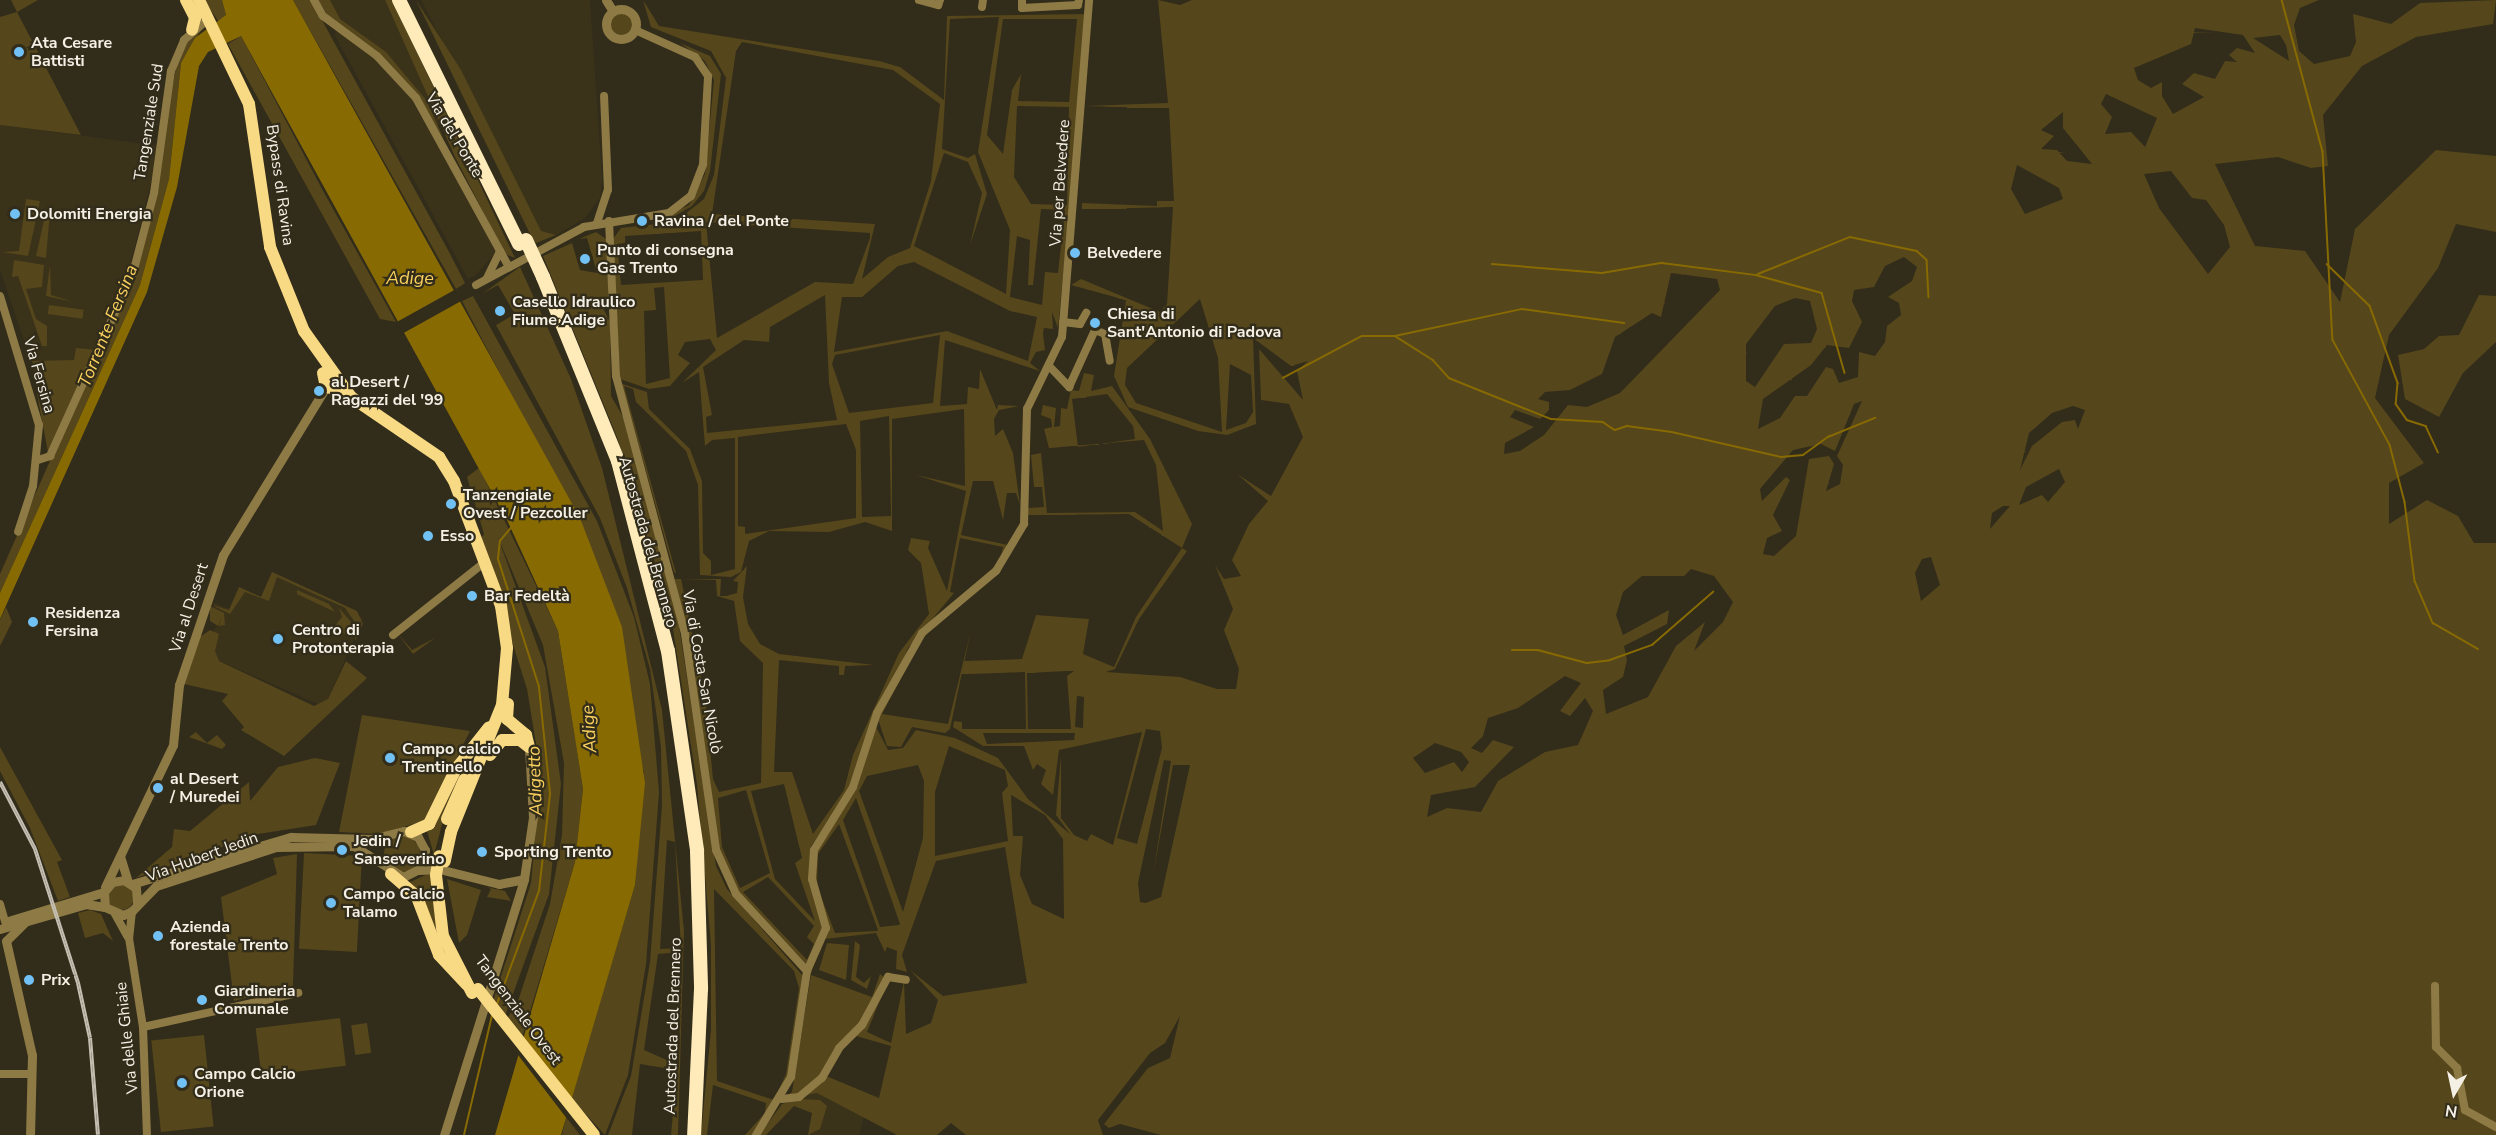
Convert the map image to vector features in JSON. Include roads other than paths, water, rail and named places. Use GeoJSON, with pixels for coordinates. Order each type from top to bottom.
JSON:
{"type":"FeatureCollection","features":[{"type":"Feature","properties":{"kind":"highway"},"geometry":{"type":"LineString","coordinates":[[186,0],[195,18],[192,30]]}},
{"type":"Feature","properties":{"kind":"highway"},"geometry":{"type":"LineString","coordinates":[[192,0],[222,47],[236,76]]}},
{"type":"Feature","properties":{"kind":"highway"},"geometry":{"type":"LineString","coordinates":[[199,0],[207,23]]}},
{"type":"Feature","properties":{"kind":"highway","name":"Autostrada del Brennero"},"geometry":{"type":"LineString","coordinates":[[399,0],[522,242]]}},
{"type":"Feature","properties":{"kind":"highway","name":"Autostrada del Brennero"},"geometry":{"type":"LineString","coordinates":[[407,0],[539,278],[618,461],[645,555],[676,696],[700,918],[693,1135]]}},
{"type":"Feature","properties":{"kind":"highway","name":"Bypass di Ravina"},"geometry":{"type":"LineString","coordinates":[[236,76],[251,127],[272,265],[331,388],[424,448],[452,482]]}},
{"type":"Feature","properties":{"kind":"highway","name":"Bypass di Ravina"},"geometry":{"type":"LineString","coordinates":[[236,76],[256,126],[270,247],[304,331],[351,397],[426,444],[452,482]]}},
{"type":"Feature","properties":{"kind":"highway","name":"Autostrada del Brennero"},"geometry":{"type":"LineString","coordinates":[[539,278],[610,465],[663,665],[678,754],[692,916],[686,1135]]}},
{"type":"Feature","properties":{"kind":"highway","name":"Tangenziale Ovest"},"geometry":{"type":"LineString","coordinates":[[452,482],[481,565],[501,646],[489,727],[454,799],[441,868],[453,942],[472,989],[585,1135]]}},
{"type":"Feature","properties":{"kind":"highway","name":"Tangenziale Ovest"},"geometry":{"type":"LineString","coordinates":[[441,868],[469,788],[495,729],[507,665],[501,606],[452,482]]}},
{"type":"Feature","properties":{"kind":"highway"},"geometry":{"type":"LineString","coordinates":[[507,665],[507,719],[526,735],[530,747]]}},
{"type":"Feature","properties":{"kind":"highway"},"geometry":{"type":"LineString","coordinates":[[411,832],[429,824],[447,784],[489,727]]}},
{"type":"Feature","properties":{"kind":"highway"},"geometry":{"type":"LineString","coordinates":[[469,788],[502,740],[520,740],[530,747]]}},
{"type":"Feature","properties":{"kind":"highway"},"geometry":{"type":"LineString","coordinates":[[391,874],[417,897],[439,955],[472,989]]}},
{"type":"Feature","properties":{"kind":"highway","name":"Tangenziale Ovest"},"geometry":{"type":"LineString","coordinates":[[472,989],[594,1135]]}},
{"type":"Feature","properties":{"kind":"street","name":"Via del Ponte"},"geometry":{"type":"LineString","coordinates":[[314,0],[323,15],[377,56],[416,98],[509,267]]}},
{"type":"Feature","properties":{"kind":"street"},"geometry":{"type":"LineString","coordinates":[[606,0],[613,11]]}},
{"type":"Feature","properties":{"kind":"street"},"geometry":{"type":"LineString","coordinates":[[628,10],[633,0]]}},
{"type":"Feature","properties":{"kind":"street"},"geometry":{"type":"LineString","coordinates":[[919,0],[938,5],[940,0]]}},
{"type":"Feature","properties":{"kind":"street"},"geometry":{"type":"LineString","coordinates":[[1022,0],[1022,8],[1078,5],[1079,0]]}},
{"type":"Feature","properties":{"kind":"street","name":"Via per Belvedere"},"geometry":{"type":"LineString","coordinates":[[807,971],[826,928],[812,879],[814,850],[853,787],[877,713],[917,639],[996,571],[1022,530],[1026,411],[1050,367],[1063,322],[1089,0]]}},
{"type":"Feature","properties":{"kind":"street"},"geometry":{"type":"LineString","coordinates":[[628,10],[636,18],[635,30],[623,39],[610,34],[606,22],[613,11],[628,10]]}},
{"type":"Feature","properties":{"kind":"street"},"geometry":{"type":"LineString","coordinates":[[192,30],[207,23]]}},
{"type":"Feature","properties":{"kind":"street","name":"Tangenziale Sud"},"geometry":{"type":"LineString","coordinates":[[38,460],[50,456],[133,273],[154,193],[171,71],[192,30]]}},
{"type":"Feature","properties":{"kind":"street"},"geometry":{"type":"LineString","coordinates":[[476,285],[597,223],[676,209],[695,190],[703,164],[708,76],[694,57],[635,30]]}},
{"type":"Feature","properties":{"kind":"street"},"geometry":{"type":"LineString","coordinates":[[597,223],[608,190],[604,96]]}},
{"type":"Feature","properties":{"kind":"street","name":"Via di Costa San Nicolò"},"geometry":{"type":"LineString","coordinates":[[609,221],[616,376],[685,634],[716,850],[736,894],[807,971]]}},
{"type":"Feature","properties":{"kind":"street"},"geometry":{"type":"LineString","coordinates":[[486,279],[501,250]]}},
{"type":"Feature","properties":{"kind":"street","name":"Via Fersina"},"geometry":{"type":"LineString","coordinates":[[0,296],[34,398],[38,460],[18,532]]}},
{"type":"Feature","properties":{"kind":"street"},"geometry":{"type":"LineString","coordinates":[[1063,322],[1080,324],[1086,313]]}},
{"type":"Feature","properties":{"kind":"street"},"geometry":{"type":"LineString","coordinates":[[1050,367],[1069,387],[1095,330],[1104,333],[1110,361]]}},
{"type":"Feature","properties":{"kind":"street","name":"Via al Desert"},"geometry":{"type":"LineString","coordinates":[[104,890],[173,745],[179,685],[223,555],[331,388]]}},
{"type":"Feature","properties":{"kind":"street"},"geometry":{"type":"LineString","coordinates":[[393,634],[481,565]]}},
{"type":"Feature","properties":{"kind":"street"},"geometry":{"type":"LineString","coordinates":[[444,1135],[524,879],[533,817],[530,747]]}},
{"type":"Feature","properties":{"kind":"street"},"geometry":{"type":"LineString","coordinates":[[411,832],[441,868]]}},
{"type":"Feature","properties":{"kind":"street","name":"Via Hubert Jedin"},"geometry":{"type":"LineString","coordinates":[[130,883],[277,838],[387,836],[411,832]]}},
{"type":"Feature","properties":{"kind":"street"},"geometry":{"type":"LineString","coordinates":[[381,864],[380,850],[387,836]]}},
{"type":"Feature","properties":{"kind":"street","name":"Via Hubert Jedin"},"geometry":{"type":"LineString","coordinates":[[135,907],[156,886],[276,847],[354,846],[381,864],[391,874]]}},
{"type":"Feature","properties":{"kind":"street"},"geometry":{"type":"LineString","coordinates":[[419,870],[425,850]]}},
{"type":"Feature","properties":{"kind":"street"},"geometry":{"type":"LineString","coordinates":[[2,925],[24,923],[86,904],[105,907],[115,914],[135,907],[120,854]]}},
{"type":"Feature","properties":{"kind":"street"},"geometry":{"type":"LineString","coordinates":[[391,874],[408,876],[419,870],[441,868],[499,884],[520,897]]}},
{"type":"Feature","properties":{"kind":"street"},"geometry":{"type":"LineString","coordinates":[[499,884],[524,879]]}},
{"type":"Feature","properties":{"kind":"street"},"geometry":{"type":"LineString","coordinates":[[2,925],[104,890],[116,880],[130,883]]}},
{"type":"Feature","properties":{"kind":"street"},"geometry":{"type":"LineString","coordinates":[[104,890],[105,907]]}},
{"type":"Feature","properties":{"kind":"street"},"geometry":{"type":"LineString","coordinates":[[0,904],[2,925]]}},
{"type":"Feature","properties":{"kind":"street","name":"Via delle Ghiaie"},"geometry":{"type":"LineString","coordinates":[[135,907],[129,938],[142,1027],[147,1135]]}},
{"type":"Feature","properties":{"kind":"street","name":"Via delle Ghiaie"},"geometry":{"type":"LineString","coordinates":[[115,914],[129,938]]}},
{"type":"Feature","properties":{"kind":"street"},"geometry":{"type":"LineString","coordinates":[[24,923],[7,935],[10,966],[32,1074],[30,1135]]}},
{"type":"Feature","properties":{"kind":"street"},"geometry":{"type":"LineString","coordinates":[[756,1135],[782,1099],[794,1065],[807,971]]}},
{"type":"Feature","properties":{"kind":"street"},"geometry":{"type":"LineString","coordinates":[[782,1099],[799,1097],[822,1078],[841,1045],[862,1025],[888,976],[906,980]]}},
{"type":"Feature","properties":{"kind":"street"},"geometry":{"type":"LineString","coordinates":[[2435,986],[2436,1047],[2457,1068],[2465,1110],[2496,1127]]}},
{"type":"Feature","properties":{"kind":"street"},"geometry":{"type":"LineString","coordinates":[[142,1027],[298,993]]}},
{"type":"Feature","properties":{"kind":"street"},"geometry":{"type":"LineString","coordinates":[[0,1074],[32,1074]]}},
{"type":"Feature","properties":{"kind":"water","name":"Adige"},"geometry":{"type":"Polygon","coordinates":[[[222,0],[293,0],[580,518],[622,627],[645,783],[635,885],[561,1135],[495,1135],[575,862],[583,789],[558,631],[507,520],[241,36],[208,52],[199,66],[177,187],[147,292],[0,619],[0,593],[140,285],[169,179],[181,63],[195,38],[226,15],[222,0]]]}},
{"type":"Feature","properties":{"kind":"waterway"},"geometry":{"type":"LineString","coordinates":[[2282,0],[2323,152],[2333,340],[2390,445],[2405,502],[2415,581],[2433,623],[2478,649]]}},
{"type":"Feature","properties":{"kind":"waterway"},"geometry":{"type":"LineString","coordinates":[[1758,274],[1850,237],[1917,251],[1927,260],[1929,297]]}},
{"type":"Feature","properties":{"kind":"waterway"},"geometry":{"type":"LineString","coordinates":[[1492,264],[1602,273],[1662,263],[1756,275],[1822,293],[1845,373]]}},
{"type":"Feature","properties":{"kind":"waterway"},"geometry":{"type":"LineString","coordinates":[[2327,264],[2370,306],[2398,383],[2396,404],[2407,420],[2426,426],[2438,452]]}},
{"type":"Feature","properties":{"kind":"waterway"},"geometry":{"type":"LineString","coordinates":[[1283,378],[1362,336],[1395,336],[1522,309],[1624,323]]}},
{"type":"Feature","properties":{"kind":"waterway"},"geometry":{"type":"LineString","coordinates":[[1395,336],[1433,360],[1449,378],[1551,419],[1603,422],[1615,430],[1627,426],[1672,432],[1781,457],[1803,455],[1828,437],[1875,418]]}},
{"type":"Feature","properties":{"kind":"waterway","name":"Adigetto"},"geometry":{"type":"LineString","coordinates":[[497,1004],[539,891],[550,794],[539,687],[498,559],[500,541],[511,528]]}},
{"type":"Feature","properties":{"kind":"waterway"},"geometry":{"type":"LineString","coordinates":[[1512,650],[1538,650],[1587,663],[1610,660],[1652,645],[1713,592]]}},
{"type":"Feature","properties":{"kind":"waterway","name":"Adigetto"},"geometry":{"type":"LineString","coordinates":[[464,1135],[492,1016]]}},
{"type":"Feature","properties":{"kind":"railway"},"geometry":{"type":"LineString","coordinates":[[0,782],[35,849],[78,983],[90,1038],[98,1135]]}},
{"type":"Feature","properties":{"kind":"place","name":"Ata Cesare Battisti"},"geometry":{"type":"Point","coordinates":[19,52]}},
{"type":"Feature","properties":{"kind":"place","name":"Dolomiti Energia"},"geometry":{"type":"Point","coordinates":[15,214]}},
{"type":"Feature","properties":{"kind":"place","name":"Ravina / del Ponte"},"geometry":{"type":"Point","coordinates":[642,221]}},
{"type":"Feature","properties":{"kind":"place","name":"Belvedere"},"geometry":{"type":"Point","coordinates":[1075,253]}},
{"type":"Feature","properties":{"kind":"place","name":"Punto di consegna Gas Trento"},"geometry":{"type":"Point","coordinates":[585,259]}},
{"type":"Feature","properties":{"kind":"place","name":"Casello Idraulico Fiume Adige"},"geometry":{"type":"Point","coordinates":[500,311]}},
{"type":"Feature","properties":{"kind":"place","name":"Chiesa di Sant'Antonio di Padova"},"geometry":{"type":"Point","coordinates":[1095,323]}},
{"type":"Feature","properties":{"kind":"place","name":"al Desert / Ragazzi del '99"},"geometry":{"type":"Point","coordinates":[319,391]}},
{"type":"Feature","properties":{"kind":"place","name":"Tanzengiale Ovest / Pezcoller"},"geometry":{"type":"Point","coordinates":[451,504]}},
{"type":"Feature","properties":{"kind":"place","name":"Esso"},"geometry":{"type":"Point","coordinates":[428,536]}},
{"type":"Feature","properties":{"kind":"place","name":"Bar Fedeltà"},"geometry":{"type":"Point","coordinates":[472,596]}},
{"type":"Feature","properties":{"kind":"place","name":"Residenza Fersina"},"geometry":{"type":"Point","coordinates":[33,622]}},
{"type":"Feature","properties":{"kind":"place","name":"Centro di Protonterapia"},"geometry":{"type":"Point","coordinates":[278,639]}},
{"type":"Feature","properties":{"kind":"place","name":"Campo calcio Trentinello"},"geometry":{"type":"Point","coordinates":[390,758]}},
{"type":"Feature","properties":{"kind":"place","name":"al Desert / Muredei"},"geometry":{"type":"Point","coordinates":[158,788]}},
{"type":"Feature","properties":{"kind":"place","name":"Jedin / Sanseverino"},"geometry":{"type":"Point","coordinates":[342,850]}},
{"type":"Feature","properties":{"kind":"place","name":"Sporting Trento"},"geometry":{"type":"Point","coordinates":[482,852]}},
{"type":"Feature","properties":{"kind":"place","name":"Campo Calcio Talamo"},"geometry":{"type":"Point","coordinates":[331,903]}},
{"type":"Feature","properties":{"kind":"place","name":"Azienda forestale Trento"},"geometry":{"type":"Point","coordinates":[158,936]}},
{"type":"Feature","properties":{"kind":"place","name":"Prix"},"geometry":{"type":"Point","coordinates":[29,980]}},
{"type":"Feature","properties":{"kind":"place","name":"Giardineria Comunale"},"geometry":{"type":"Point","coordinates":[202,1000]}},
{"type":"Feature","properties":{"kind":"place","name":"Campo Calcio Orione"},"geometry":{"type":"Point","coordinates":[182,1083]}},
{"type":"Feature","properties":{"kind":"water label","name":"Torrente Fersina"},"geometry":{"type":"Point","coordinates":[108,326]}}]}
